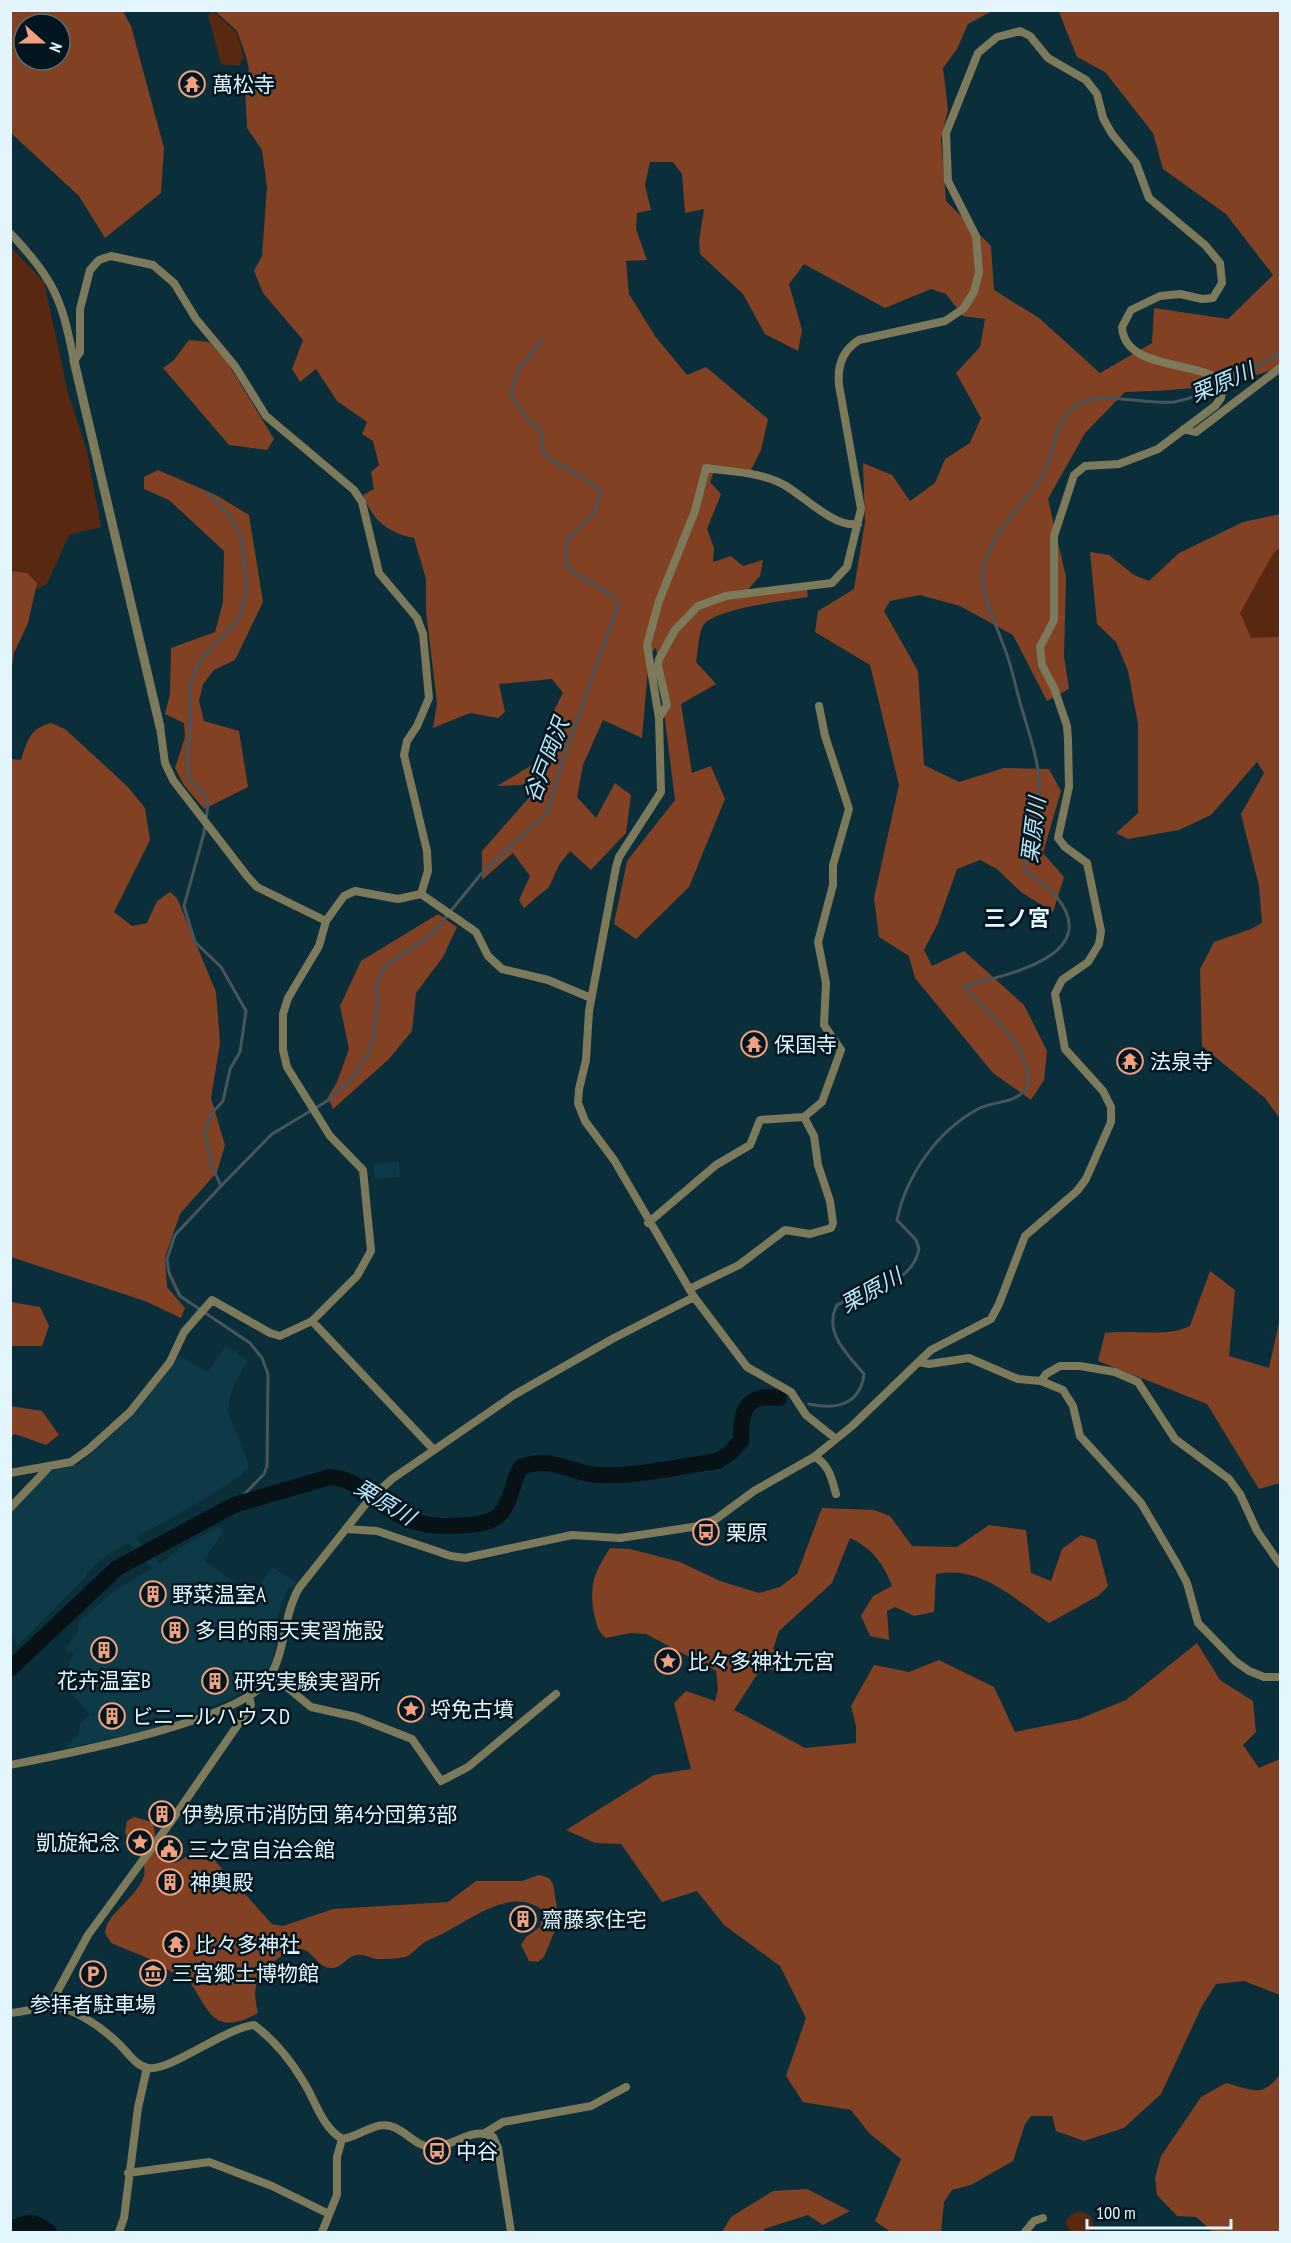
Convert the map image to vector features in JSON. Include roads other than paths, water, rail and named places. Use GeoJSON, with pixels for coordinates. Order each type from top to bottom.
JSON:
{"type":"FeatureCollection","features":[{"type":"Feature","properties":{"kind":"street"},"geometry":{"type":"LineString","coordinates":[[346,1529],[378,1531],[458,1558],[572,1535],[620,1538],[699,1526],[716,1519],[754,1491],[814,1457],[919,1362],[949,1339],[991,1319],[999,1304],[1024,1236],[1077,1191],[1086,1179],[1108,1132],[1112,1114],[1108,1100],[1065,1049],[1055,994],[1062,980],[1094,954],[1101,932],[1087,863],[1065,847],[1058,838],[1069,787],[1067,726],[1054,688],[1042,665],[1040,648],[1054,620],[1054,536],[1074,475],[1085,466],[1119,464],[1158,449],[1215,406],[1221,398],[1224,384],[1217,377],[1208,372],[1172,366],[1135,350],[1126,342],[1122,327],[1131,310],[1160,296],[1180,294],[1202,299],[1213,298],[1222,283],[1220,263],[1205,244],[1149,198],[1136,163],[1112,134],[1103,118],[1097,94],[1086,80],[1048,58],[1030,36],[1020,31],[1003,34],[978,52],[946,133],[948,181],[976,237],[978,272],[974,292],[963,309],[945,321],[859,340],[847,351],[839,367],[839,385],[861,509],[848,567],[838,580],[832,583],[717,598],[698,606],[682,620],[659,659],[658,666],[667,705],[659,718]]}},
{"type":"Feature","properties":{"kind":"street"},"geometry":{"type":"LineString","coordinates":[[10,233],[35,260],[56,292],[160,727],[165,763],[173,780],[247,876],[263,890],[326,921]]}},
{"type":"Feature","properties":{"kind":"street"},"geometry":{"type":"LineString","coordinates":[[74,362],[80,352],[80,309],[90,270],[99,260],[111,256],[153,265],[174,283],[196,319],[235,366],[266,416],[354,490],[362,502],[379,573],[417,618],[423,634],[429,698],[417,726],[407,741],[404,755],[427,851],[428,871],[421,894]]}},
{"type":"Feature","properties":{"kind":"street"},"geometry":{"type":"LineString","coordinates":[[1184,429],[1196,432],[1281,368]]}},
{"type":"Feature","properties":{"kind":"street"},"geometry":{"type":"LineString","coordinates":[[836,1439],[806,1415],[791,1392],[747,1367],[694,1297],[663,1243],[648,1223],[614,1160],[585,1121],[578,1103],[586,1060],[591,998],[617,862],[661,792],[659,718],[647,652],[649,637],[659,601],[695,511],[706,468],[762,475],[785,485],[839,523],[858,524]]}},
{"type":"Feature","properties":{"kind":"street"},"geometry":{"type":"LineString","coordinates":[[648,1223],[716,1165],[750,1145],[760,1120],[804,1117],[822,1102],[841,1050],[824,1025],[826,983],[818,942],[833,885],[833,865],[849,809],[825,736],[819,706]]}},
{"type":"Feature","properties":{"kind":"street"},"geometry":{"type":"LineString","coordinates":[[10,1473],[71,1462],[130,1412],[170,1362],[184,1332],[212,1300],[276,1336],[312,1321],[357,1276],[371,1251],[363,1170],[330,1136],[295,1082],[283,1050],[283,1014],[288,998],[319,946],[326,921],[338,902],[355,891],[398,899],[421,894],[476,932],[488,956],[502,969],[548,980],[591,998]]}},
{"type":"Feature","properties":{"kind":"street"},"geometry":{"type":"LineString","coordinates":[[689,1289],[739,1266],[784,1230],[810,1234],[831,1228],[833,1224],[830,1201],[818,1165],[814,1136],[804,1117]]}},
{"type":"Feature","properties":{"kind":"street"},"geometry":{"type":"LineString","coordinates":[[10,1765],[130,1740],[197,1718],[249,1696],[263,1685],[278,1659],[291,1602],[299,1588],[368,1502],[382,1489],[514,1395],[614,1338],[694,1297]]}},
{"type":"Feature","properties":{"kind":"street"},"geometry":{"type":"LineString","coordinates":[[312,1321],[434,1450]]}},
{"type":"Feature","properties":{"kind":"street"},"geometry":{"type":"LineString","coordinates":[[919,1362],[929,1364],[969,1358],[1018,1379],[1041,1381],[1058,1387],[1070,1397],[1080,1436],[1141,1503],[1182,1574],[1198,1623],[1235,1661],[1249,1671],[1264,1677],[1281,1677]]}},
{"type":"Feature","properties":{"kind":"street"},"geometry":{"type":"LineString","coordinates":[[1041,1381],[1046,1374],[1060,1366],[1080,1366],[1115,1372],[1138,1382],[1175,1438],[1229,1479],[1240,1494],[1257,1531],[1281,1564]]}},
{"type":"Feature","properties":{"kind":"street"},"geometry":{"type":"LineString","coordinates":[[814,1457],[821,1460],[829,1472],[836,1494]]}},
{"type":"Feature","properties":{"kind":"street"},"geometry":{"type":"LineString","coordinates":[[10,1508],[50,1466]]}},
{"type":"Feature","properties":{"kind":"street"},"geometry":{"type":"LineString","coordinates":[[271,1674],[311,1707],[356,1717],[412,1739],[441,1782],[468,1767],[556,1694]]}},
{"type":"Feature","properties":{"kind":"street"},"geometry":{"type":"LineString","coordinates":[[49,2007],[88,1935],[170,1823],[248,1710],[251,1705],[249,1696]]}},
{"type":"Feature","properties":{"kind":"street"},"geometry":{"type":"LineString","coordinates":[[10,2013],[49,2007],[94,2024],[139,2065],[147,2068],[161,2067],[232,2030],[254,2025],[267,2035],[303,2081],[328,2127],[342,2139],[353,2138],[382,2125],[393,2126],[418,2144],[431,2147],[479,2133],[493,2137],[498,2148],[511,2232]]}},
{"type":"Feature","properties":{"kind":"street"},"geometry":{"type":"LineString","coordinates":[[119,2232],[124,2218],[128,2173],[147,2068]]}},
{"type":"Feature","properties":{"kind":"street"},"geometry":{"type":"LineString","coordinates":[[485,2133],[503,2122],[591,2106],[626,2087]]}},
{"type":"Feature","properties":{"kind":"street"},"geometry":{"type":"LineString","coordinates":[[321,2232],[339,2185],[336,2157],[342,2139]]}},
{"type":"Feature","properties":{"kind":"street"},"geometry":{"type":"LineString","coordinates":[[128,2173],[209,2162],[272,2186],[329,2214]]}},
{"type":"Feature","properties":{"kind":"street"},"geometry":{"type":"LineString","coordinates":[[1025,2232],[1034,2221],[1043,2218]]}},
{"type":"Feature","properties":{"kind":"waterway","name":"谷戸岡沢"},"geometry":{"type":"LineString","coordinates":[[221,1186],[272,1134],[327,1101],[350,1081],[368,1054],[373,1039],[378,1003],[376,984],[384,967],[432,934],[481,874],[548,812],[562,762],[619,603],[614,597],[578,576],[566,565],[567,540],[596,511],[600,491],[588,481],[549,458],[542,450],[542,436],[538,427],[527,419],[511,395],[517,371],[543,339]]}},
{"type":"Feature","properties":{"kind":"waterway","name":"栗原川"},"geometry":{"type":"LineString","coordinates":[[809,1404],[837,1405],[845,1403],[858,1393],[864,1374],[839,1342],[835,1333],[833,1315],[837,1305],[897,1279],[915,1261],[919,1249],[916,1240],[897,1220],[908,1187],[926,1156],[949,1129],[963,1118],[984,1106],[1014,1098],[1027,1086],[1027,1069],[1023,1056],[1009,1034],[964,986],[1023,969],[1043,960],[1059,949],[1068,934],[1068,917],[1056,896],[1024,869],[1039,798],[1039,776],[1011,666],[984,589],[983,570],[992,544],[1041,478],[1060,425],[1073,408],[1083,402],[1103,398],[1163,402],[1186,399],[1228,381],[1280,353]]}},
{"type":"Feature","properties":{"kind":"waterway"},"geometry":{"type":"LineString","coordinates":[[207,493],[228,514],[241,537],[247,588],[240,617],[198,663],[190,686],[190,737],[187,755],[189,779],[205,795],[208,805],[204,833],[184,906],[195,942],[221,967],[246,1011],[240,1052],[230,1069],[223,1101],[211,1114],[205,1134],[212,1166],[221,1186],[175,1235],[167,1259],[169,1273],[180,1296],[250,1343],[262,1358],[268,1374],[267,1466],[264,1474],[234,1505]]}},
{"type":"Feature","properties":{"kind":"waterway","name":"栗原川"},"geometry":{"type":"LineString","coordinates":[[10,1669],[117,1568],[234,1505],[330,1477],[350,1482],[392,1511],[417,1522],[442,1526],[481,1523],[494,1519],[505,1508],[521,1467],[542,1463],[588,1474],[613,1475],[643,1473],[718,1461],[741,1441],[742,1421],[747,1407],[759,1399],[779,1398]]}},
{"type":"Feature","properties":{"kind":"waterway"},"geometry":{"type":"LineString","coordinates":[[10,2231],[31,2223],[49,2232]]}},
{"type":"Feature","properties":{"kind":"place","name":"萬松寺"},"geometry":{"type":"Point","coordinates":[192,84]}},
{"type":"Feature","properties":{"kind":"place","name":"保国寺"},"geometry":{"type":"Point","coordinates":[754,1044]}},
{"type":"Feature","properties":{"kind":"place","name":"法泉寺"},"geometry":{"type":"Point","coordinates":[1130,1061]}},
{"type":"Feature","properties":{"kind":"place","name":"栗原"},"geometry":{"type":"Point","coordinates":[706,1532]}},
{"type":"Feature","properties":{"kind":"place","name":"野菜温室A"},"geometry":{"type":"Point","coordinates":[153,1594]}},
{"type":"Feature","properties":{"kind":"place","name":"多目的雨天実習施設"},"geometry":{"type":"Point","coordinates":[175,1630]}},
{"type":"Feature","properties":{"kind":"place","name":"花卉温室B"},"geometry":{"type":"Point","coordinates":[104,1650]}},
{"type":"Feature","properties":{"kind":"place","name":"比々多神社元宮"},"geometry":{"type":"Point","coordinates":[668,1661]}},
{"type":"Feature","properties":{"kind":"place","name":"研究実験実習所"},"geometry":{"type":"Point","coordinates":[215,1681]}},
{"type":"Feature","properties":{"kind":"place","name":"埒免古墳"},"geometry":{"type":"Point","coordinates":[411,1709]}},
{"type":"Feature","properties":{"kind":"place","name":"ビニールハウスD"},"geometry":{"type":"Point","coordinates":[112,1716]}},
{"type":"Feature","properties":{"kind":"place","name":"伊勢原市消防団 第4分団第3部"},"geometry":{"type":"Point","coordinates":[162,1814]}},
{"type":"Feature","properties":{"kind":"place","name":"凱旋紀念"},"geometry":{"type":"Point","coordinates":[140,1842]}},
{"type":"Feature","properties":{"kind":"place","name":"三之宮自治会館"},"geometry":{"type":"Point","coordinates":[169,1849]}},
{"type":"Feature","properties":{"kind":"place","name":"神輿殿"},"geometry":{"type":"Point","coordinates":[170,1882]}},
{"type":"Feature","properties":{"kind":"place","name":"齋藤家住宅"},"geometry":{"type":"Point","coordinates":[523,1919]}},
{"type":"Feature","properties":{"kind":"place","name":"比々多神社"},"geometry":{"type":"Point","coordinates":[176,1944]}},
{"type":"Feature","properties":{"kind":"place","name":"三宮郷土博物館"},"geometry":{"type":"Point","coordinates":[153,1973]}},
{"type":"Feature","properties":{"kind":"place","name":"参拝者駐車場"},"geometry":{"type":"Point","coordinates":[93,1974]}},
{"type":"Feature","properties":{"kind":"place","name":"中谷"},"geometry":{"type":"Point","coordinates":[437,2151]}},
{"type":"Feature","properties":{"kind":"district","name":"三ノ宮"},"geometry":{"type":"Point","coordinates":[1017,918]}}]}
